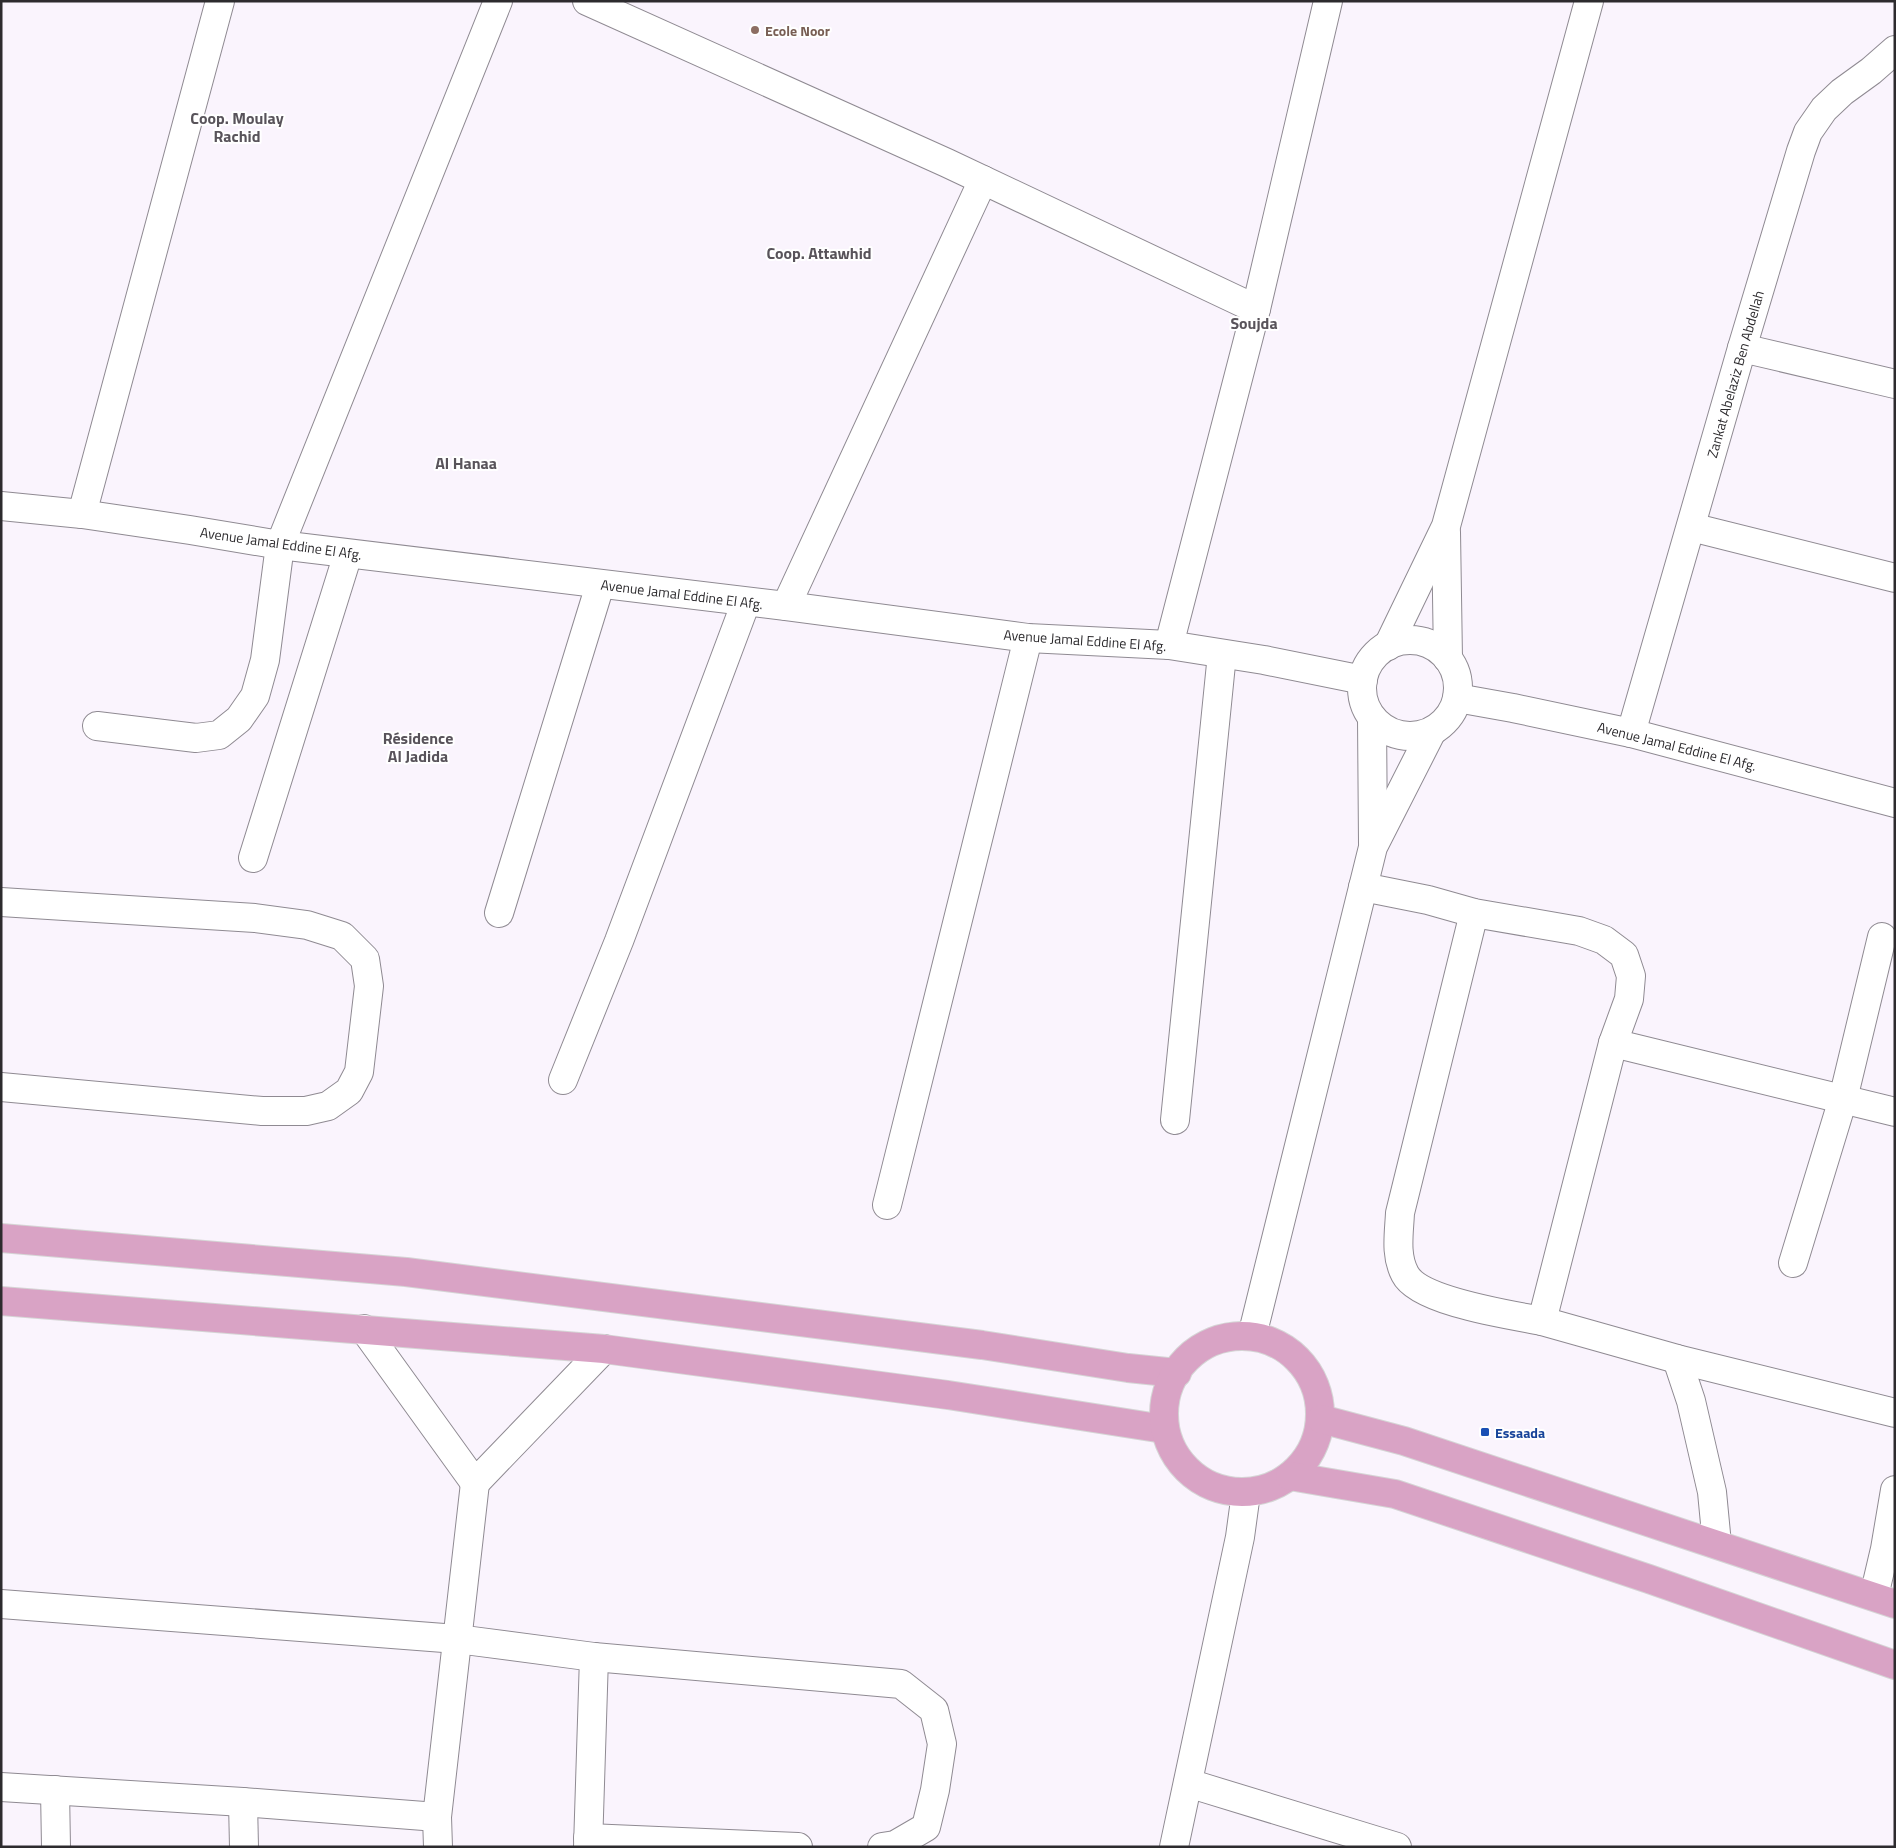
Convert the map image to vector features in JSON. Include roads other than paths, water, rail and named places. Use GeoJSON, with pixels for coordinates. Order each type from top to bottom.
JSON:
{"type":"FeatureCollection","features":[{"type":"Feature","properties":{"kind":"main road"},"geometry":{"type":"LineString","coordinates":[[1,1238],[406,1272],[982,1344],[1128,1368],[1177,1372]]}},
{"type":"Feature","properties":{"kind":"main road"},"geometry":{"type":"LineString","coordinates":[[1,1301],[604,1349],[948,1395],[1164,1429]]}},
{"type":"Feature","properties":{"kind":"main road"},"geometry":{"type":"LineString","coordinates":[[1236,1335],[1252,1336],[1279,1344],[1298,1357],[1311,1376],[1319,1396],[1321,1419],[1316,1441],[1305,1460],[1290,1476],[1270,1487],[1246,1493],[1205,1483],[1187,1469],[1174,1451],[1164,1429],[1164,1408],[1168,1386],[1195,1350],[1214,1340],[1236,1335]]}},
{"type":"Feature","properties":{"kind":"main road"},"geometry":{"type":"LineString","coordinates":[[1321,1419],[1404,1441],[1884,1600]]}},
{"type":"Feature","properties":{"kind":"main road"},"geometry":{"type":"LineString","coordinates":[[1290,1476],[1395,1494],[1649,1579],[1895,1665]]}},
{"type":"Feature","properties":{"kind":"street"},"geometry":{"type":"LineString","coordinates":[[82,514],[220,1]]}},
{"type":"Feature","properties":{"kind":"street"},"geometry":{"type":"LineString","coordinates":[[96,726],[196,738],[219,735],[239,719],[255,696],[266,660],[280,545],[498,1]]}},
{"type":"Feature","properties":{"kind":"street"},"geometry":{"type":"LineString","coordinates":[[587,1],[984,180],[1256,310]]}},
{"type":"Feature","properties":{"kind":"street"},"geometry":{"type":"LineString","coordinates":[[1169,645],[1256,310],[1328,1]]}},
{"type":"Feature","properties":{"kind":"street"},"geometry":{"type":"LineString","coordinates":[[1388,646],[1446,526],[1589,1]]}},
{"type":"Feature","properties":{"kind":"street","name":"Zankat Abelaziz Ben Abdellah"},"geometry":{"type":"LineString","coordinates":[[1631,733],[1801,150],[1808,132],[1824,109],[1842,92],[1883,76],[1895,50]]}},
{"type":"Feature","properties":{"kind":"street"},"geometry":{"type":"LineString","coordinates":[[786,606],[984,180]]}},
{"type":"Feature","properties":{"kind":"street"},"geometry":{"type":"LineString","coordinates":[[1742,348],[1895,384]]}},
{"type":"Feature","properties":{"kind":"street","name":"Avenue Jamal Eddine El Afg."},"geometry":{"type":"LineString","coordinates":[[1,506],[82,514],[348,554],[786,606],[1028,638],[1169,645],[1264,660],[1363,680]]}},
{"type":"Feature","properties":{"kind":"street"},"geometry":{"type":"LineString","coordinates":[[1446,526],[1448,659]]}},
{"type":"Feature","properties":{"kind":"street"},"geometry":{"type":"LineString","coordinates":[[1690,526],[1895,578]]}},
{"type":"Feature","properties":{"kind":"street"},"geometry":{"type":"LineString","coordinates":[[253,858],[348,554]]}},
{"type":"Feature","properties":{"kind":"street"},"geometry":{"type":"LineString","coordinates":[[499,913],[600,585]]}},
{"type":"Feature","properties":{"kind":"street"},"geometry":{"type":"LineString","coordinates":[[563,1080],[619,941],[746,602]]}},
{"type":"Feature","properties":{"kind":"street"},"geometry":{"type":"LineString","coordinates":[[887,1204],[1028,638]]}},
{"type":"Feature","properties":{"kind":"street"},"geometry":{"type":"LineString","coordinates":[[1400,641],[1414,641],[1427,644],[1439,650],[1448,659],[1455,671],[1458,684],[1453,712],[1444,723],[1420,736],[1407,736],[1394,734],[1372,718],[1362,693],[1363,680],[1368,666],[1376,654],[1400,641]]}},
{"type":"Feature","properties":{"kind":"street"},"geometry":{"type":"LineString","coordinates":[[1175,1120],[1222,654]]}},
{"type":"Feature","properties":{"kind":"street","name":"Avenue Jamal Eddine El Afg."},"geometry":{"type":"LineString","coordinates":[[1457,698],[1631,733],[1895,804]]}},
{"type":"Feature","properties":{"kind":"street"},"geometry":{"type":"LineString","coordinates":[[1372,718],[1373,847]]}},
{"type":"Feature","properties":{"kind":"street"},"geometry":{"type":"LineString","coordinates":[[1252,1336],[1373,847],[1432,731]]}},
{"type":"Feature","properties":{"kind":"street"},"geometry":{"type":"LineString","coordinates":[[1363,887],[1428,900],[1474,913],[1579,931],[1604,940],[1624,956],[1631,976],[1629,999],[1614,1043],[1542,1322]]}},
{"type":"Feature","properties":{"kind":"street"},"geometry":{"type":"LineString","coordinates":[[1,902],[255,918],[308,925],[342,936],[365,959],[369,986],[359,1072],[349,1091],[328,1106],[306,1111],[262,1110],[1,1087]]}},
{"type":"Feature","properties":{"kind":"street"},"geometry":{"type":"LineString","coordinates":[[1474,913],[1400,1213],[1398,1249],[1406,1276],[1427,1293],[1469,1307],[1542,1322],[1678,1359],[1895,1413]]}},
{"type":"Feature","properties":{"kind":"street"},"geometry":{"type":"LineString","coordinates":[[1794,1262],[1843,1100],[1882,937]]}},
{"type":"Feature","properties":{"kind":"street"},"geometry":{"type":"LineString","coordinates":[[1614,1043],[1895,1112]]}},
{"type":"Feature","properties":{"kind":"street"},"geometry":{"type":"LineString","coordinates":[[364,1329],[475,1483]]}},
{"type":"Feature","properties":{"kind":"street"},"geometry":{"type":"LineString","coordinates":[[438,1847],[437,1817],[475,1483],[604,1349]]}},
{"type":"Feature","properties":{"kind":"street"},"geometry":{"type":"LineString","coordinates":[[1678,1359],[1691,1401],[1712,1492],[1717,1544]]}},
{"type":"Feature","properties":{"kind":"street"},"geometry":{"type":"LineString","coordinates":[[1884,1600],[1885,1549],[1895,1490]]}},
{"type":"Feature","properties":{"kind":"street"},"geometry":{"type":"LineString","coordinates":[[1174,1847],[1240,1538],[1246,1493]]}},
{"type":"Feature","properties":{"kind":"street"},"geometry":{"type":"LineString","coordinates":[[1,1604],[457,1640],[594,1657],[901,1684],[934,1710],[942,1744],[935,1790],[926,1826],[895,1845],[882,1847]]}},
{"type":"Feature","properties":{"kind":"street"},"geometry":{"type":"LineString","coordinates":[[594,1657],[588,1842],[798,1847]]}},
{"type":"Feature","properties":{"kind":"street"},"geometry":{"type":"LineString","coordinates":[[1188,1783],[1397,1847]]}},
{"type":"Feature","properties":{"kind":"street"},"geometry":{"type":"LineString","coordinates":[[1,1786],[437,1817]]}},
{"type":"Feature","properties":{"kind":"street"},"geometry":{"type":"LineString","coordinates":[[55,1790],[56,1847]]}},
{"type":"Feature","properties":{"kind":"street"},"geometry":{"type":"LineString","coordinates":[[243,1802],[244,1847]]}},
{"type":"Feature","properties":{"kind":"place","name":"Ecole Noor"},"geometry":{"type":"Point","coordinates":[755,30]}},
{"type":"Feature","properties":{"kind":"place","name":"Essaada"},"geometry":{"type":"Point","coordinates":[1485,1432]}},
{"type":"Feature","properties":{"kind":"district","name":"Coop. Moulay Rachid"},"geometry":{"type":"Point","coordinates":[237,127]}},
{"type":"Feature","properties":{"kind":"district","name":"Coop. Attawhid"},"geometry":{"type":"Point","coordinates":[819,253]}},
{"type":"Feature","properties":{"kind":"district","name":"Soujda"},"geometry":{"type":"Point","coordinates":[1254,323]}},
{"type":"Feature","properties":{"kind":"district","name":"Al Hanaa"},"geometry":{"type":"Point","coordinates":[466,463]}},
{"type":"Feature","properties":{"kind":"district","name":"Résidence Al Jadida"},"geometry":{"type":"Point","coordinates":[418,747]}}]}
